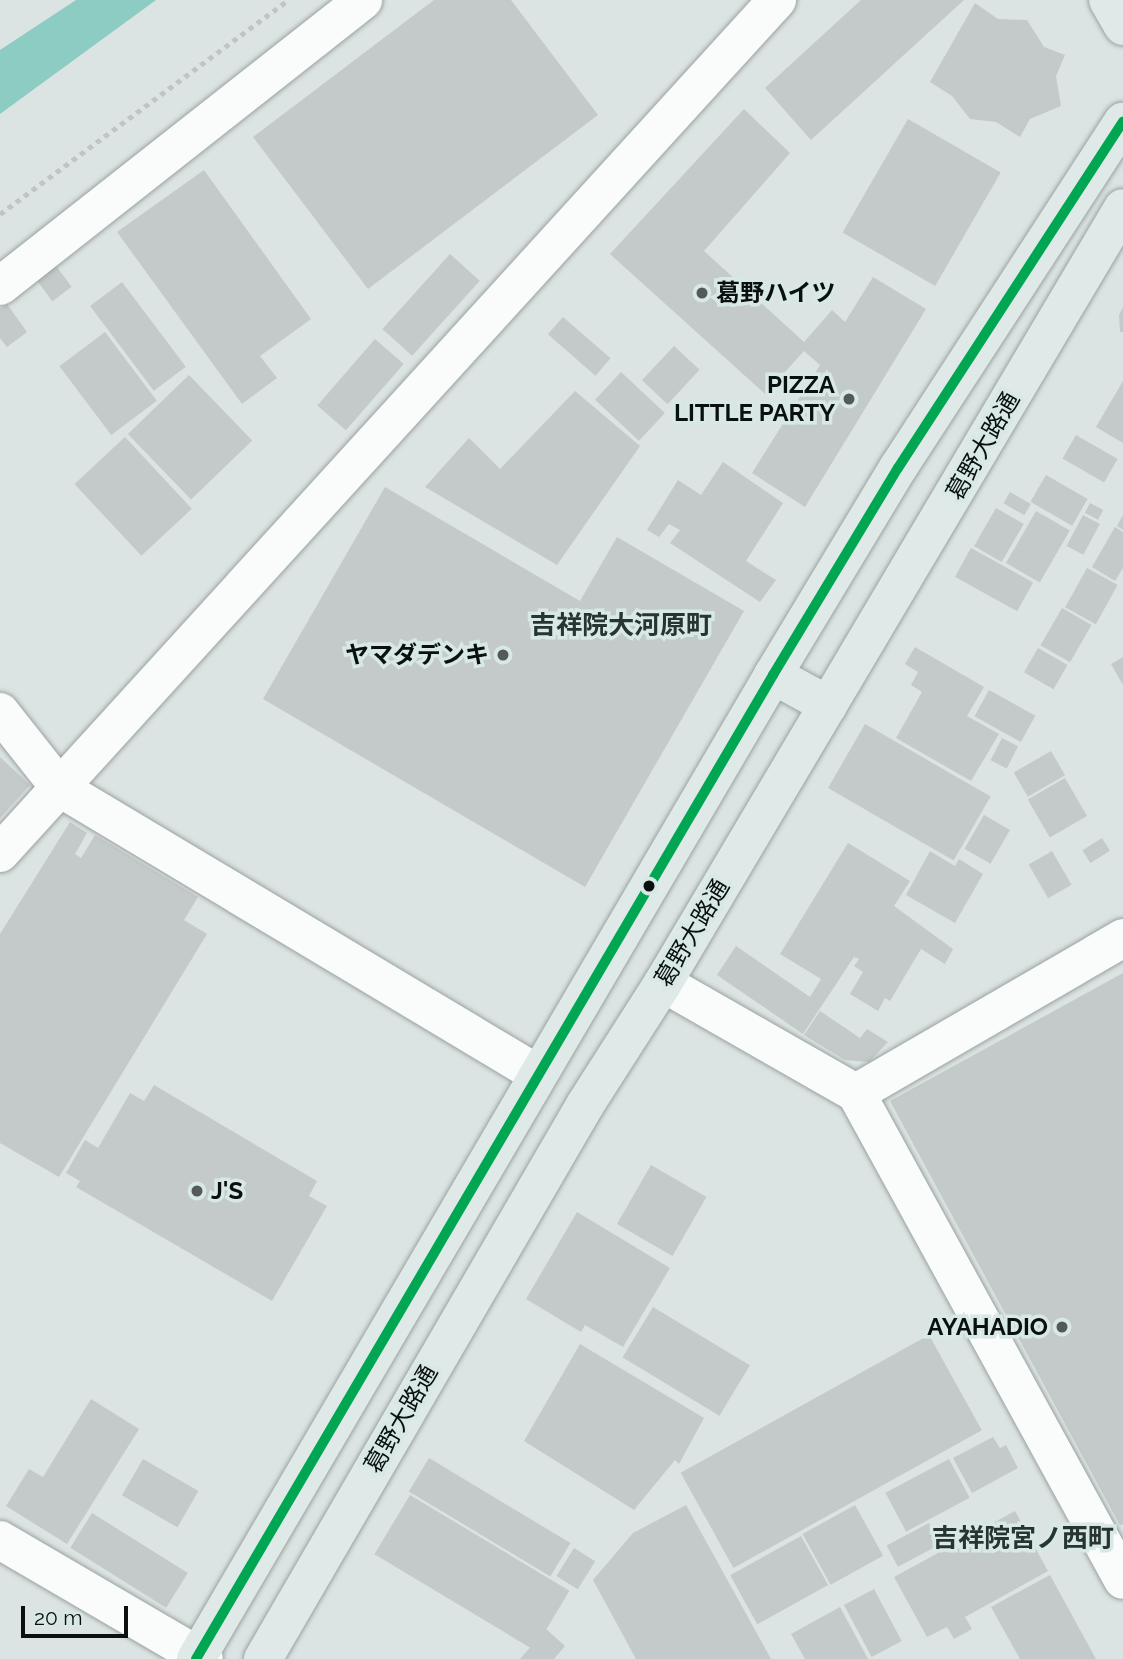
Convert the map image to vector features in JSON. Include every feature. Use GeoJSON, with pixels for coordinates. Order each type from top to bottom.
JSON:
{"type":"FeatureCollection","features":[{"type":"Feature","properties":{"kind":"main road"},"geometry":{"type":"LineString","coordinates":[[1108,0],[1123,26]]}},
{"type":"Feature","properties":{"kind":"main road"},"geometry":{"type":"LineString","coordinates":[[200,1658],[536,1073],[773,675],[898,468],[1123,122]]}},
{"type":"Feature","properties":{"kind":"main road","name":"葛野大路通"},"geometry":{"type":"LineString","coordinates":[[263,1659],[585,1105],[663,983],[1123,208]]}},
{"type":"Feature","properties":{"kind":"main road"},"geometry":{"type":"LineString","coordinates":[[773,675],[828,705]]}},
{"type":"Feature","properties":{"kind":"main road"},"geometry":{"type":"LineString","coordinates":[[609,952],[663,983]]}},
{"type":"Feature","properties":{"kind":"main road"},"geometry":{"type":"LineString","coordinates":[[536,1073],[585,1105]]}},
{"type":"Feature","properties":{"kind":"main road"},"geometry":{"type":"LineString","coordinates":[[359,1382],[407,1408]]}},
{"type":"Feature","properties":{"kind":"street"},"geometry":{"type":"LineString","coordinates":[[0,286],[363,0]]}},
{"type":"Feature","properties":{"kind":"street"},"geometry":{"type":"LineString","coordinates":[[0,853],[777,0]]}},
{"type":"Feature","properties":{"kind":"street"},"geometry":{"type":"LineString","coordinates":[[0,712],[60,788],[536,1073]]}},
{"type":"Feature","properties":{"kind":"street"},"geometry":{"type":"LineString","coordinates":[[856,1093],[1123,938]]}},
{"type":"Feature","properties":{"kind":"street"},"geometry":{"type":"LineString","coordinates":[[663,983],[856,1093],[1123,1580]]}},
{"type":"Feature","properties":{"kind":"street"},"geometry":{"type":"LineString","coordinates":[[0,1541],[200,1658]]}},
{"type":"Feature","properties":{"kind":"path"},"geometry":{"type":"LineString","coordinates":[[0,214],[288,0]]}},
{"type":"Feature","properties":{"kind":"shaded area"},"geometry":{"type":"Polygon","coordinates":[[[76,0],[156,0],[0,114],[0,50],[76,0]]]}},
{"type":"Feature","properties":{"kind":"building"},"geometry":{"type":"Polygon","coordinates":[[[434,0],[511,0],[598,115],[368,289],[253,137],[434,0]]]}},
{"type":"Feature","properties":{"kind":"building"},"geometry":{"type":"Polygon","coordinates":[[[861,0],[964,0],[811,140],[765,88],[861,0]]]}},
{"type":"Feature","properties":{"kind":"building"},"geometry":{"type":"Polygon","coordinates":[[[975,3],[998,19],[1027,20],[1044,47],[1065,55],[1056,76],[1061,106],[1030,119],[1020,137],[996,122],[970,119],[952,96],[930,82],[975,3]]]}},
{"type":"Feature","properties":{"kind":"building","name":"葛野ハイツ"},"geometry":{"type":"Polygon","coordinates":[[[744,109],[790,153],[704,251],[804,342],[832,310],[845,322],[873,277],[926,309],[805,507],[752,473],[820,365],[804,351],[765,394],[610,254],[744,109]]]}},
{"type":"Feature","properties":{"kind":"building"},"geometry":{"type":"Polygon","coordinates":[[[908,119],[1001,172],[935,286],[842,232],[908,119]]]}},
{"type":"Feature","properties":{"kind":"building"},"geometry":{"type":"Polygon","coordinates":[[[204,170],[311,319],[260,356],[277,378],[242,404],[117,232],[204,170]]]}},
{"type":"Feature","properties":{"kind":"building"},"geometry":{"type":"Polygon","coordinates":[[[450,254],[480,281],[412,356],[382,329],[450,254]]]}},
{"type":"Feature","properties":{"kind":"building"},"geometry":{"type":"Polygon","coordinates":[[[56,266],[72,287],[52,301],[37,280],[56,266]]]}},
{"type":"Feature","properties":{"kind":"building"},"geometry":{"type":"Polygon","coordinates":[[[122,282],[186,367],[154,391],[90,306],[122,282]]]}},
{"type":"Feature","properties":{"kind":"building"},"geometry":{"type":"Polygon","coordinates":[[[7,304],[27,332],[7,347],[0,338],[0,309],[7,304]]]}},
{"type":"Feature","properties":{"kind":"building"},"geometry":{"type":"Polygon","coordinates":[[[1123,307],[1123,332],[1120,332],[1119,315],[1123,307]]]}},
{"type":"Feature","properties":{"kind":"building"},"geometry":{"type":"Polygon","coordinates":[[[563,317],[611,358],[595,376],[548,334],[563,317]]]}},
{"type":"Feature","properties":{"kind":"building"},"geometry":{"type":"Polygon","coordinates":[[[105,332],[157,401],[111,435],[59,366],[105,332]]]}},
{"type":"Feature","properties":{"kind":"building"},"geometry":{"type":"Polygon","coordinates":[[[375,339],[404,364],[346,430],[317,405],[375,339]]]}},
{"type":"Feature","properties":{"kind":"building"},"geometry":{"type":"Polygon","coordinates":[[[674,346],[700,370],[668,404],[642,380],[674,346]]]}},
{"type":"Feature","properties":{"kind":"building"},"geometry":{"type":"Polygon","coordinates":[[[621,372],[665,413],[639,441],[595,400],[621,372]]]}},
{"type":"Feature","properties":{"kind":"building"},"geometry":{"type":"Polygon","coordinates":[[[189,375],[252,440],[191,500],[128,434],[189,375]]]}},
{"type":"Feature","properties":{"kind":"building"},"geometry":{"type":"Polygon","coordinates":[[[1123,381],[1123,443],[1096,427],[1123,381]]]}},
{"type":"Feature","properties":{"kind":"building"},"geometry":{"type":"Polygon","coordinates":[[[575,391],[640,446],[557,565],[425,487],[469,438],[500,469],[575,391]]]}},
{"type":"Feature","properties":{"kind":"building"},"geometry":{"type":"Polygon","coordinates":[[[1076,435],[1118,459],[1104,482],[1062,458],[1076,435]]]}},
{"type":"Feature","properties":{"kind":"building"},"geometry":{"type":"Polygon","coordinates":[[[125,437],[192,509],[141,556],[75,484],[125,437]]]}},
{"type":"Feature","properties":{"kind":"building"},"geometry":{"type":"Polygon","coordinates":[[[723,462],[783,503],[746,561],[776,580],[760,602],[670,543],[680,530],[669,524],[659,537],[647,530],[678,480],[701,495],[723,462]]]}},
{"type":"Feature","properties":{"kind":"building"},"geometry":{"type":"Polygon","coordinates":[[[1046,475],[1088,499],[1072,526],[1030,502],[1046,475]]]}},
{"type":"Feature","properties":{"kind":"building","name":"ヤマダデンキ"},"geometry":{"type":"Polygon","coordinates":[[[385,487],[580,601],[617,537],[744,611],[585,887],[263,699],[385,487]]]}},
{"type":"Feature","properties":{"kind":"building"},"geometry":{"type":"Polygon","coordinates":[[[1010,492],[1031,504],[1024,515],[1004,503],[1010,492]]]}},
{"type":"Feature","properties":{"kind":"building"},"geometry":{"type":"Polygon","coordinates":[[[1090,503],[1103,510],[1098,520],[1085,513],[1090,503]]]}},
{"type":"Feature","properties":{"kind":"building"},"geometry":{"type":"Polygon","coordinates":[[[996,508],[1024,524],[1002,562],[974,546],[996,508]]]}},
{"type":"Feature","properties":{"kind":"building"},"geometry":{"type":"Polygon","coordinates":[[[1036,511],[1070,530],[1040,582],[1006,563],[1036,511]]]}},
{"type":"Feature","properties":{"kind":"building"},"geometry":{"type":"Polygon","coordinates":[[[1083,515],[1100,524],[1083,555],[1067,546],[1083,515]]]}},
{"type":"Feature","properties":{"kind":"building"},"geometry":{"type":"Polygon","coordinates":[[[1123,515],[1123,530],[1117,526],[1123,515]]]}},
{"type":"Feature","properties":{"kind":"building"},"geometry":{"type":"Polygon","coordinates":[[[1115,527],[1123,532],[1123,568],[1115,581],[1092,567],[1115,527]]]}},
{"type":"Feature","properties":{"kind":"building"},"geometry":{"type":"Polygon","coordinates":[[[971,548],[1033,582],[1017,611],[955,577],[971,548]]]}},
{"type":"Feature","properties":{"kind":"building"},"geometry":{"type":"Polygon","coordinates":[[[1087,568],[1118,585],[1096,624],[1065,607],[1087,568]]]}},
{"type":"Feature","properties":{"kind":"building"},"geometry":{"type":"Polygon","coordinates":[[[1062,608],[1091,625],[1070,662],[1040,645],[1062,608]]]}},
{"type":"Feature","properties":{"kind":"building"},"geometry":{"type":"Polygon","coordinates":[[[915,647],[984,687],[967,716],[999,734],[971,781],[896,738],[922,692],[911,685],[918,672],[905,664],[915,647]]]}},
{"type":"Feature","properties":{"kind":"building"},"geometry":{"type":"Polygon","coordinates":[[[1038,648],[1067,665],[1053,689],[1024,672],[1038,648]]]}},
{"type":"Feature","properties":{"kind":"building"},"geometry":{"type":"Polygon","coordinates":[[[1123,657],[1123,685],[1111,664],[1123,657]]]}},
{"type":"Feature","properties":{"kind":"building"},"geometry":{"type":"Polygon","coordinates":[[[989,690],[1035,716],[1021,742],[974,716],[989,690]]]}},
{"type":"Feature","properties":{"kind":"building"},"geometry":{"type":"Polygon","coordinates":[[[865,724],[991,796],[954,861],[828,788],[865,724]]]}},
{"type":"Feature","properties":{"kind":"building"},"geometry":{"type":"Polygon","coordinates":[[[1002,738],[1018,746],[1007,768],[991,760],[1002,738]]]}},
{"type":"Feature","properties":{"kind":"building"},"geometry":{"type":"Polygon","coordinates":[[[1051,751],[1065,775],[1028,797],[1014,772],[1051,751]]]}},
{"type":"Feature","properties":{"kind":"building"},"geometry":{"type":"Polygon","coordinates":[[[0,757],[30,785],[0,818],[0,757]]]}},
{"type":"Feature","properties":{"kind":"building"},"geometry":{"type":"Polygon","coordinates":[[[1065,778],[1087,816],[1050,838],[1028,799],[1065,778]]]}},
{"type":"Feature","properties":{"kind":"building"},"geometry":{"type":"Polygon","coordinates":[[[984,815],[1010,830],[990,864],[964,849],[984,815]]]}},
{"type":"Feature","properties":{"kind":"building"},"geometry":{"type":"Polygon","coordinates":[[[70,822],[87,833],[75,854],[81,858],[95,835],[198,897],[184,920],[207,934],[59,1177],[0,1143],[0,934],[70,822]]]}},
{"type":"Feature","properties":{"kind":"building"},"geometry":{"type":"Polygon","coordinates":[[[1102,838],[1110,851],[1090,863],[1082,850],[1102,838]]]}},
{"type":"Feature","properties":{"kind":"building"},"geometry":{"type":"Polygon","coordinates":[[[848,843],[910,881],[894,906],[953,949],[945,964],[921,949],[890,1001],[885,998],[878,1011],[850,994],[863,972],[854,966],[859,959],[854,957],[803,1034],[717,975],[736,946],[810,997],[821,979],[780,954],[848,843]]]}},
{"type":"Feature","properties":{"kind":"building"},"geometry":{"type":"Polygon","coordinates":[[[930,851],[955,866],[959,859],[983,874],[955,923],[906,895],[930,851]]]}},
{"type":"Feature","properties":{"kind":"building"},"geometry":{"type":"Polygon","coordinates":[[[1052,851],[1072,885],[1048,898],[1029,864],[1052,851]]]}},
{"type":"Feature","properties":{"kind":"building","name":"AYAHADIO"},"geometry":{"type":"Polygon","coordinates":[[[1123,973],[1123,1524],[1120,1525],[890,1101],[1123,973]]]}},
{"type":"Feature","properties":{"kind":"building"},"geometry":{"type":"Polygon","coordinates":[[[820,1011],[860,1038],[867,1029],[888,1042],[869,1062],[845,1060],[804,1035],[820,1011]]]}},
{"type":"Feature","properties":{"kind":"building","name":"J'S"},"geometry":{"type":"Polygon","coordinates":[[[154,1085],[317,1181],[309,1196],[327,1206],[272,1301],[76,1187],[80,1181],[66,1173],[85,1140],[98,1148],[130,1093],[144,1101],[154,1085]]]}},
{"type":"Feature","properties":{"kind":"building"},"geometry":{"type":"Polygon","coordinates":[[[651,1165],[706,1197],[672,1256],[617,1224],[651,1165]]]}},
{"type":"Feature","properties":{"kind":"building"},"geometry":{"type":"Polygon","coordinates":[[[577,1212],[670,1268],[623,1347],[585,1325],[581,1332],[526,1299],[577,1212]]]}},
{"type":"Feature","properties":{"kind":"building"},"geometry":{"type":"Polygon","coordinates":[[[653,1307],[750,1365],[719,1416],[623,1358],[653,1307]]]}},
{"type":"Feature","properties":{"kind":"building"},"geometry":{"type":"Polygon","coordinates":[[[929,1335],[982,1430],[733,1568],[681,1473],[929,1335]]]}},
{"type":"Feature","properties":{"kind":"building"},"geometry":{"type":"Polygon","coordinates":[[[580,1344],[704,1418],[679,1464],[675,1460],[634,1510],[524,1441],[580,1344]]]}},
{"type":"Feature","properties":{"kind":"building"},"geometry":{"type":"Polygon","coordinates":[[[91,1399],[139,1429],[67,1544],[6,1506],[29,1469],[43,1477],[91,1399]]]}},
{"type":"Feature","properties":{"kind":"building"},"geometry":{"type":"Polygon","coordinates":[[[993,1437],[1000,1448],[1006,1445],[1018,1468],[972,1493],[953,1458],[993,1437]]]}},
{"type":"Feature","properties":{"kind":"building"},"geometry":{"type":"Polygon","coordinates":[[[429,1458],[570,1543],[550,1576],[409,1491],[429,1458]]]}},
{"type":"Feature","properties":{"kind":"building"},"geometry":{"type":"Polygon","coordinates":[[[143,1459],[198,1491],[177,1527],[122,1495],[143,1459]]]}},
{"type":"Feature","properties":{"kind":"building"},"geometry":{"type":"Polygon","coordinates":[[[949,1459],[970,1498],[906,1532],[885,1493],[949,1459]]]}},
{"type":"Feature","properties":{"kind":"building"},"geometry":{"type":"Polygon","coordinates":[[[410,1495],[569,1591],[534,1650],[374,1554],[410,1495]]]}},
{"type":"Feature","properties":{"kind":"building"},"geometry":{"type":"Polygon","coordinates":[[[686,1505],[771,1659],[636,1659],[593,1580],[633,1533],[686,1505]]]}},
{"type":"Feature","properties":{"kind":"building"},"geometry":{"type":"Polygon","coordinates":[[[855,1505],[883,1556],[831,1585],[803,1534],[855,1505]]]}},
{"type":"Feature","properties":{"kind":"building"},"geometry":{"type":"Polygon","coordinates":[[[1015,1511],[1048,1571],[965,1617],[972,1629],[954,1639],[947,1627],[927,1637],[894,1577],[1015,1511]]]}},
{"type":"Feature","properties":{"kind":"building"},"geometry":{"type":"Polygon","coordinates":[[[92,1513],[188,1573],[166,1608],[70,1548],[92,1513]]]}},
{"type":"Feature","properties":{"kind":"building"},"geometry":{"type":"Polygon","coordinates":[[[929,1523],[940,1544],[898,1567],[887,1546],[929,1523]]]}},
{"type":"Feature","properties":{"kind":"building"},"geometry":{"type":"Polygon","coordinates":[[[801,1536],[828,1585],[757,1624],[730,1575],[801,1536]]]}},
{"type":"Feature","properties":{"kind":"building"},"geometry":{"type":"Polygon","coordinates":[[[574,1548],[595,1561],[578,1589],[557,1576],[574,1548]]]}},
{"type":"Feature","properties":{"kind":"building"},"geometry":{"type":"Polygon","coordinates":[[[1050,1575],[1096,1659],[1020,1659],[991,1607],[1050,1575]]]}},
{"type":"Feature","properties":{"kind":"building"},"geometry":{"type":"Polygon","coordinates":[[[874,1589],[902,1641],[872,1657],[844,1605],[874,1589]]]}},
{"type":"Feature","properties":{"kind":"building"},"geometry":{"type":"Polygon","coordinates":[[[840,1607],[868,1659],[805,1659],[791,1634],[840,1607]]]}},
{"type":"Feature","properties":{"kind":"building"},"geometry":{"type":"Polygon","coordinates":[[[546,1629],[565,1646],[554,1659],[520,1659],[546,1629]]]}},
{"type":"Feature","properties":{"kind":"transit line"},"geometry":{"type":"LineString","coordinates":[[196,1659],[773,675],[898,468],[1123,122]]}},
{"type":"Feature","properties":{"kind":"place","name":"葛野ハイツ"},"geometry":{"type":"Point","coordinates":[702,293]}},
{"type":"Feature","properties":{"kind":"place","name":"PIZZA LITTLE PARTY"},"geometry":{"type":"Point","coordinates":[849,399]}},
{"type":"Feature","properties":{"kind":"place","name":"ヤマダデンキ"},"geometry":{"type":"Point","coordinates":[503,655]}},
{"type":"Feature","properties":{"kind":"place","name":"J'S"},"geometry":{"type":"Point","coordinates":[197,1191]}},
{"type":"Feature","properties":{"kind":"place","name":"AYAHADIO"},"geometry":{"type":"Point","coordinates":[1062,1327]}},
{"type":"Feature","properties":{"kind":"district","name":"吉祥院大河原町"},"geometry":{"type":"Point","coordinates":[621,626]}},
{"type":"Feature","properties":{"kind":"district","name":"吉祥院宮ノ西町"},"geometry":{"type":"Point","coordinates":[1023,1539]}}]}
